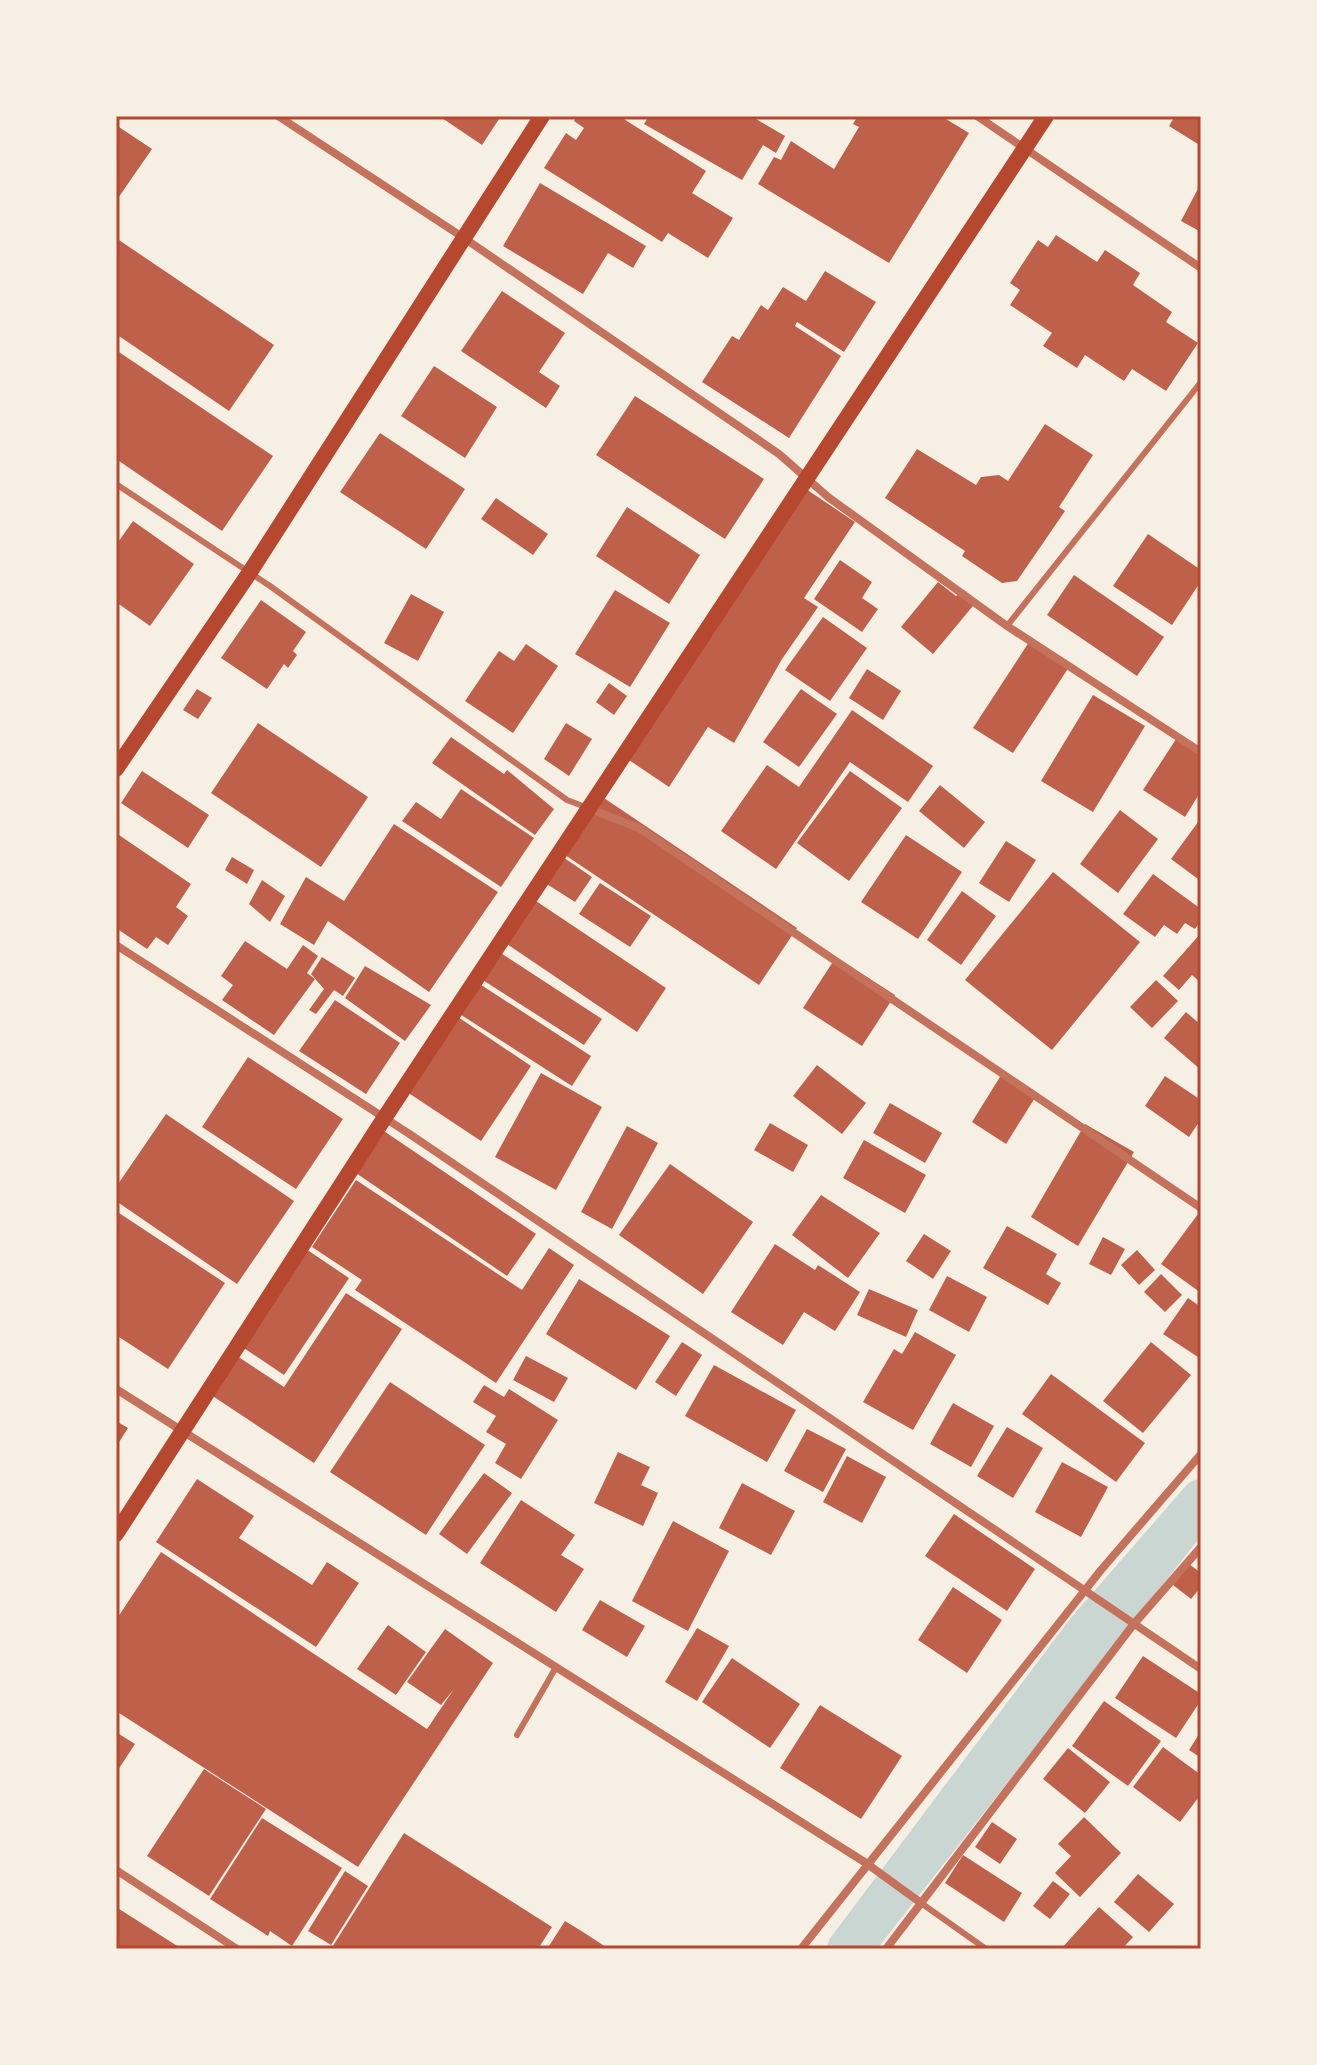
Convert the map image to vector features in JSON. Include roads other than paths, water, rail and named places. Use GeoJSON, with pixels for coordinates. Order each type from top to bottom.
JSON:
{"type":"FeatureCollection","features":[{"type":"Feature","properties":{"kind":"main road"},"geometry":{"type":"LineString","coordinates":[[116,769],[250,572],[542,116]]}},
{"type":"Feature","properties":{"kind":"main road"},"geometry":{"type":"LineString","coordinates":[[116,1534],[385,1117],[1046,116]]}},
{"type":"Feature","properties":{"kind":"street"},"geometry":{"type":"LineString","coordinates":[[278,116],[464,238],[779,454],[1007,626],[1201,752]]}},
{"type":"Feature","properties":{"kind":"street"},"geometry":{"type":"LineString","coordinates":[[977,116],[1201,268]]}},
{"type":"Feature","properties":{"kind":"street"},"geometry":{"type":"LineString","coordinates":[[588,808],[639,828],[1201,1208]]}},
{"type":"Feature","properties":{"kind":"street"},"geometry":{"type":"LineString","coordinates":[[116,945],[385,1117],[1201,1669]]}},
{"type":"Feature","properties":{"kind":"street"},"geometry":{"type":"LineString","coordinates":[[116,1389],[866,1863],[921,1903]]}},
{"type":"Feature","properties":{"kind":"street"},"geometry":{"type":"LineString","coordinates":[[801,1949],[866,1863],[1084,1592],[1201,1454]]}},
{"type":"Feature","properties":{"kind":"street"},"geometry":{"type":"LineString","coordinates":[[886,1949],[1133,1625],[1201,1547]]}},
{"type":"Feature","properties":{"kind":"street"},"geometry":{"type":"LineString","coordinates":[[116,1870],[237,1949]]}},
{"type":"Feature","properties":{"kind":"lane"},"geometry":{"type":"LineString","coordinates":[[1007,626],[1201,382]]}},
{"type":"Feature","properties":{"kind":"lane"},"geometry":{"type":"LineString","coordinates":[[116,484],[250,572],[567,800],[588,808]]}},
{"type":"Feature","properties":{"kind":"lane"},"geometry":{"type":"LineString","coordinates":[[517,1735],[555,1669]]}},
{"type":"Feature","properties":{"kind":"lane"},"geometry":{"type":"LineString","coordinates":[[921,1903],[986,1949]]}},
{"type":"Feature","properties":{"kind":"waterway"},"geometry":{"type":"LineString","coordinates":[[847,1949],[1086,1631],[1201,1499]]}}]}
